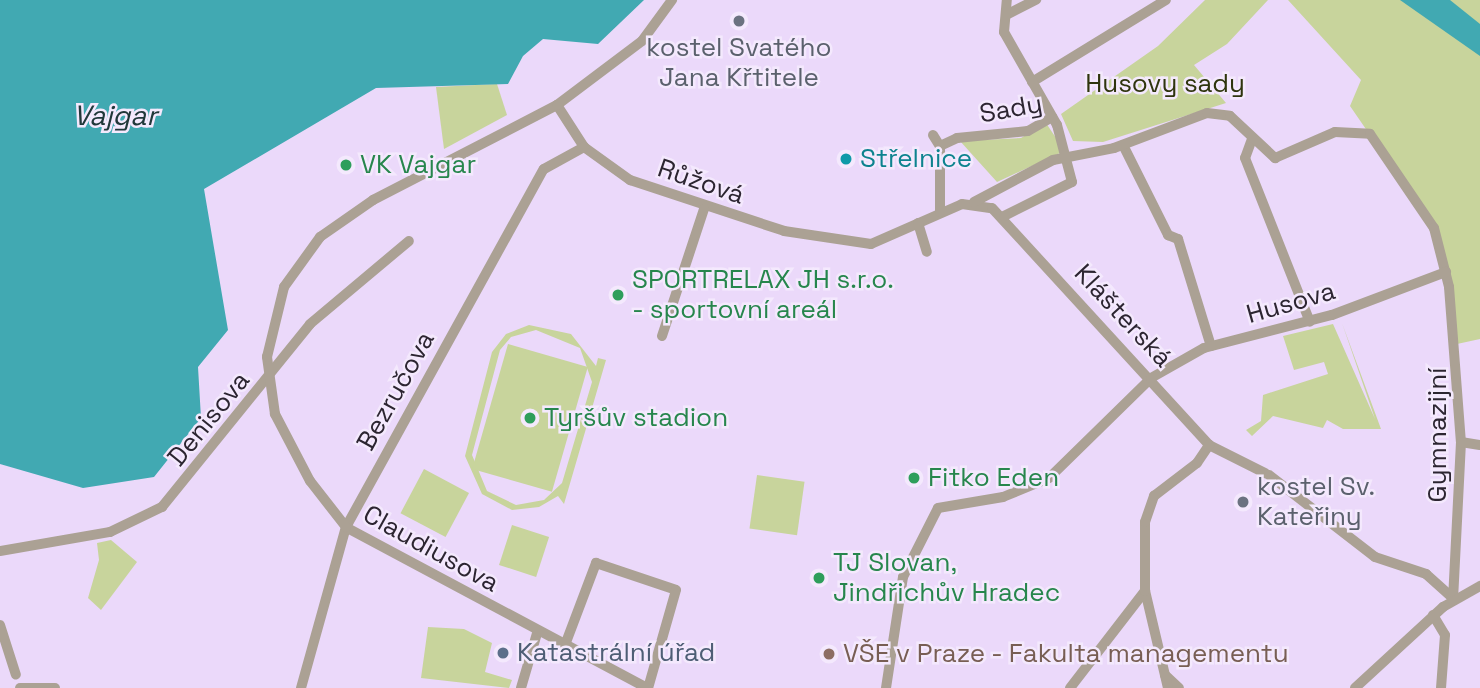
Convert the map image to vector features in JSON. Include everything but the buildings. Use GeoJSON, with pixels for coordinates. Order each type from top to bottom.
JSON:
{"type":"FeatureCollection","features":[{"type":"Feature","properties":{"kind":"street"},"geometry":{"type":"LineString","coordinates":[[268,379],[275,311],[297,266],[320,237],[373,200],[557,105],[634,48],[672,0]]}},
{"type":"Feature","properties":{"kind":"street"},"geometry":{"type":"LineString","coordinates":[[1007,0],[1004,32],[1052,117]]}},
{"type":"Feature","properties":{"kind":"street"},"geometry":{"type":"LineString","coordinates":[[1006,15],[1036,0]]}},
{"type":"Feature","properties":{"kind":"street"},"geometry":{"type":"LineString","coordinates":[[1031,82],[1164,1]]}},
{"type":"Feature","properties":{"kind":"street","name":"Růžová"},"geometry":{"type":"LineString","coordinates":[[557,105],[584,147],[630,180],[704,209],[863,244],[918,223]]}},
{"type":"Feature","properties":{"kind":"street"},"geometry":{"type":"LineString","coordinates":[[927,253],[918,223],[940,212],[974,202],[1067,155],[1123,145],[1217,112],[1230,116],[1252,139],[1245,158],[1310,322]]}},
{"type":"Feature","properties":{"kind":"street","name":"Sady"},"geometry":{"type":"LineString","coordinates":[[940,146],[957,138],[1028,131],[1052,117],[1067,155]]}},
{"type":"Feature","properties":{"kind":"street","name":"Gymnazijní"},"geometry":{"type":"LineString","coordinates":[[1252,139],[1275,158],[1335,132],[1370,134],[1434,228],[1446,272],[1459,353],[1461,442],[1453,598]]}},
{"type":"Feature","properties":{"kind":"street"},"geometry":{"type":"LineString","coordinates":[[933,135],[940,146],[940,212]]}},
{"type":"Feature","properties":{"kind":"street"},"geometry":{"type":"LineString","coordinates":[[1123,145],[1168,235],[1178,239],[1211,346]]}},
{"type":"Feature","properties":{"kind":"street","name":"Bezručova"},"geometry":{"type":"LineString","coordinates":[[301,688],[346,527],[544,169],[584,147]]}},
{"type":"Feature","properties":{"kind":"street"},"geometry":{"type":"LineString","coordinates":[[974,202],[1004,216],[1072,182],[1067,155]]}},
{"type":"Feature","properties":{"kind":"street"},"geometry":{"type":"LineString","coordinates":[[662,336],[704,209]]}},
{"type":"Feature","properties":{"kind":"street","name":"Klášterská"},"geometry":{"type":"LineString","coordinates":[[1004,216],[1209,445]]}},
{"type":"Feature","properties":{"kind":"street","name":"Denisova"},"geometry":{"type":"LineString","coordinates":[[0,551],[110,532],[152,514],[268,379],[310,324],[409,242]]}},
{"type":"Feature","properties":{"kind":"street","name":"Husova"},"geometry":{"type":"LineString","coordinates":[[886,688],[899,589],[939,508],[1003,497],[1049,478],[1151,378],[1211,346],[1310,322],[1446,272]]}},
{"type":"Feature","properties":{"kind":"street","name":"Claudiusova"},"geometry":{"type":"LineString","coordinates":[[268,379],[293,452],[346,527],[647,688]]}},
{"type":"Feature","properties":{"kind":"street"},"geometry":{"type":"LineString","coordinates":[[1461,442],[1480,445]]}},
{"type":"Feature","properties":{"kind":"street"},"geometry":{"type":"LineString","coordinates":[[1168,688],[1145,591],[1148,506],[1209,445],[1267,474],[1375,557],[1426,574],[1453,598]]}},
{"type":"Feature","properties":{"kind":"street"},"geometry":{"type":"LineString","coordinates":[[565,645],[596,564],[676,590],[647,688]]}},
{"type":"Feature","properties":{"kind":"street"},"geometry":{"type":"LineString","coordinates":[[1355,688],[1453,598],[1480,586]]}},
{"type":"Feature","properties":{"kind":"street"},"geometry":{"type":"LineString","coordinates":[[1070,688],[1145,591]]}},
{"type":"Feature","properties":{"kind":"street"},"geometry":{"type":"LineString","coordinates":[[1433,615],[1445,635],[1441,688]]}},
{"type":"Feature","properties":{"kind":"street"},"geometry":{"type":"LineString","coordinates":[[0,625],[16,675]]}},
{"type":"Feature","properties":{"kind":"street"},"geometry":{"type":"LineString","coordinates":[[521,688],[538,630]]}},
{"type":"Feature","properties":{"kind":"street"},"geometry":{"type":"LineString","coordinates":[[1165,675],[1179,688]]}},
{"type":"Feature","properties":{"kind":"street"},"geometry":{"type":"LineString","coordinates":[[20,688],[55,688]]}},
{"type":"Feature","properties":{"kind":"green space","name":"Husovy sady"},"geometry":{"type":"Polygon","coordinates":[[[1205,0],[1268,0],[1227,44],[1194,65],[1226,103],[1103,142],[1073,141],[1061,114],[1158,46],[1205,0]]]}},
{"type":"Feature","properties":{"kind":"green space"},"geometry":{"type":"Polygon","coordinates":[[[1288,0],[1480,0],[1480,339],[1457,344],[1434,228],[1350,106],[1361,80],[1288,0]]]}},
{"type":"Feature","properties":{"kind":"green space"},"geometry":{"type":"Polygon","coordinates":[[[497,84],[507,115],[444,149],[436,87],[497,84]]]}},
{"type":"Feature","properties":{"kind":"green space","name":"Husovy sady"},"geometry":{"type":"Polygon","coordinates":[[[1046,123],[1062,147],[1060,153],[997,182],[960,141],[1021,138],[1046,123]]]}},
{"type":"Feature","properties":{"kind":"green space"},"geometry":{"type":"Polygon","coordinates":[[[1342,323],[1381,429],[1343,429],[1327,420],[1323,428],[1273,416],[1252,436],[1246,430],[1261,421],[1263,395],[1328,374],[1324,362],[1294,370],[1283,336],[1333,324],[1375,419],[1342,323]]]}},
{"type":"Feature","properties":{"kind":"green space","name":"Tyršův stadion"},"geometry":{"type":"Polygon","coordinates":[[[529,325],[571,334],[596,366],[598,358],[606,360],[564,504],[558,496],[539,507],[512,510],[482,494],[465,456],[492,352],[506,334],[529,325]],[[536,330],[511,337],[500,350],[472,455],[487,491],[516,505],[544,500],[562,483],[592,382],[580,348],[536,330]]]}},
{"type":"Feature","properties":{"kind":"green space","name":"Tyršův stadion"},"geometry":{"type":"Polygon","coordinates":[[[508,344],[588,367],[552,492],[472,469],[508,344]]]}},
{"type":"Feature","properties":{"kind":"green space"},"geometry":{"type":"Polygon","coordinates":[[[424,469],[469,493],[446,537],[401,513],[424,469]]]}},
{"type":"Feature","properties":{"kind":"green space"},"geometry":{"type":"Polygon","coordinates":[[[757,475],[805,482],[797,535],[749,528],[757,475]]]}},
{"type":"Feature","properties":{"kind":"green space"},"geometry":{"type":"Polygon","coordinates":[[[512,525],[549,537],[536,577],[499,565],[512,525]]]}},
{"type":"Feature","properties":{"kind":"green space"},"geometry":{"type":"Polygon","coordinates":[[[111,540],[137,562],[101,610],[88,598],[99,560],[97,543],[111,540]]]}},
{"type":"Feature","properties":{"kind":"green space"},"geometry":{"type":"Polygon","coordinates":[[[428,627],[464,629],[492,643],[485,672],[512,680],[509,688],[421,678],[428,627]]]}},
{"type":"Feature","properties":{"kind":"water","name":"Vajgar"},"geometry":{"type":"Polygon","coordinates":[[[0,0],[644,0],[598,44],[543,39],[523,56],[508,84],[376,88],[204,189],[228,330],[198,367],[201,418],[154,477],[83,488],[0,464],[0,0]]]}},
{"type":"Feature","properties":{"kind":"water"},"geometry":{"type":"Polygon","coordinates":[[[1400,0],[1450,0],[1480,24],[1480,56],[1400,0]]]}},
{"type":"Feature","properties":{"kind":"place","name":"kostel Svatého Jana Křtitele"},"geometry":{"type":"Point","coordinates":[739,21]}},
{"type":"Feature","properties":{"kind":"place","name":"Střelnice"},"geometry":{"type":"Point","coordinates":[846,159]}},
{"type":"Feature","properties":{"kind":"place","name":"VK Vajgar"},"geometry":{"type":"Point","coordinates":[346,165]}},
{"type":"Feature","properties":{"kind":"place","name":"SPORTRELAX JH s.r.o. - sportovní areál"},"geometry":{"type":"Point","coordinates":[618,295]}},
{"type":"Feature","properties":{"kind":"place","name":"Tyršův stadion"},"geometry":{"type":"Point","coordinates":[530,418]}},
{"type":"Feature","properties":{"kind":"place","name":"Fitko Eden"},"geometry":{"type":"Point","coordinates":[914,478]}},
{"type":"Feature","properties":{"kind":"place","name":"kostel Sv. Kateřiny"},"geometry":{"type":"Point","coordinates":[1243,502]}},
{"type":"Feature","properties":{"kind":"place","name":"TJ Slovan, Jindřichův Hradec"},"geometry":{"type":"Point","coordinates":[819,578]}},
{"type":"Feature","properties":{"kind":"place","name":"Katastrální úřad"},"geometry":{"type":"Point","coordinates":[503,653]}},
{"type":"Feature","properties":{"kind":"place","name":"VŠE v Praze - Fakulta managementu"},"geometry":{"type":"Point","coordinates":[829,654]}}]}
